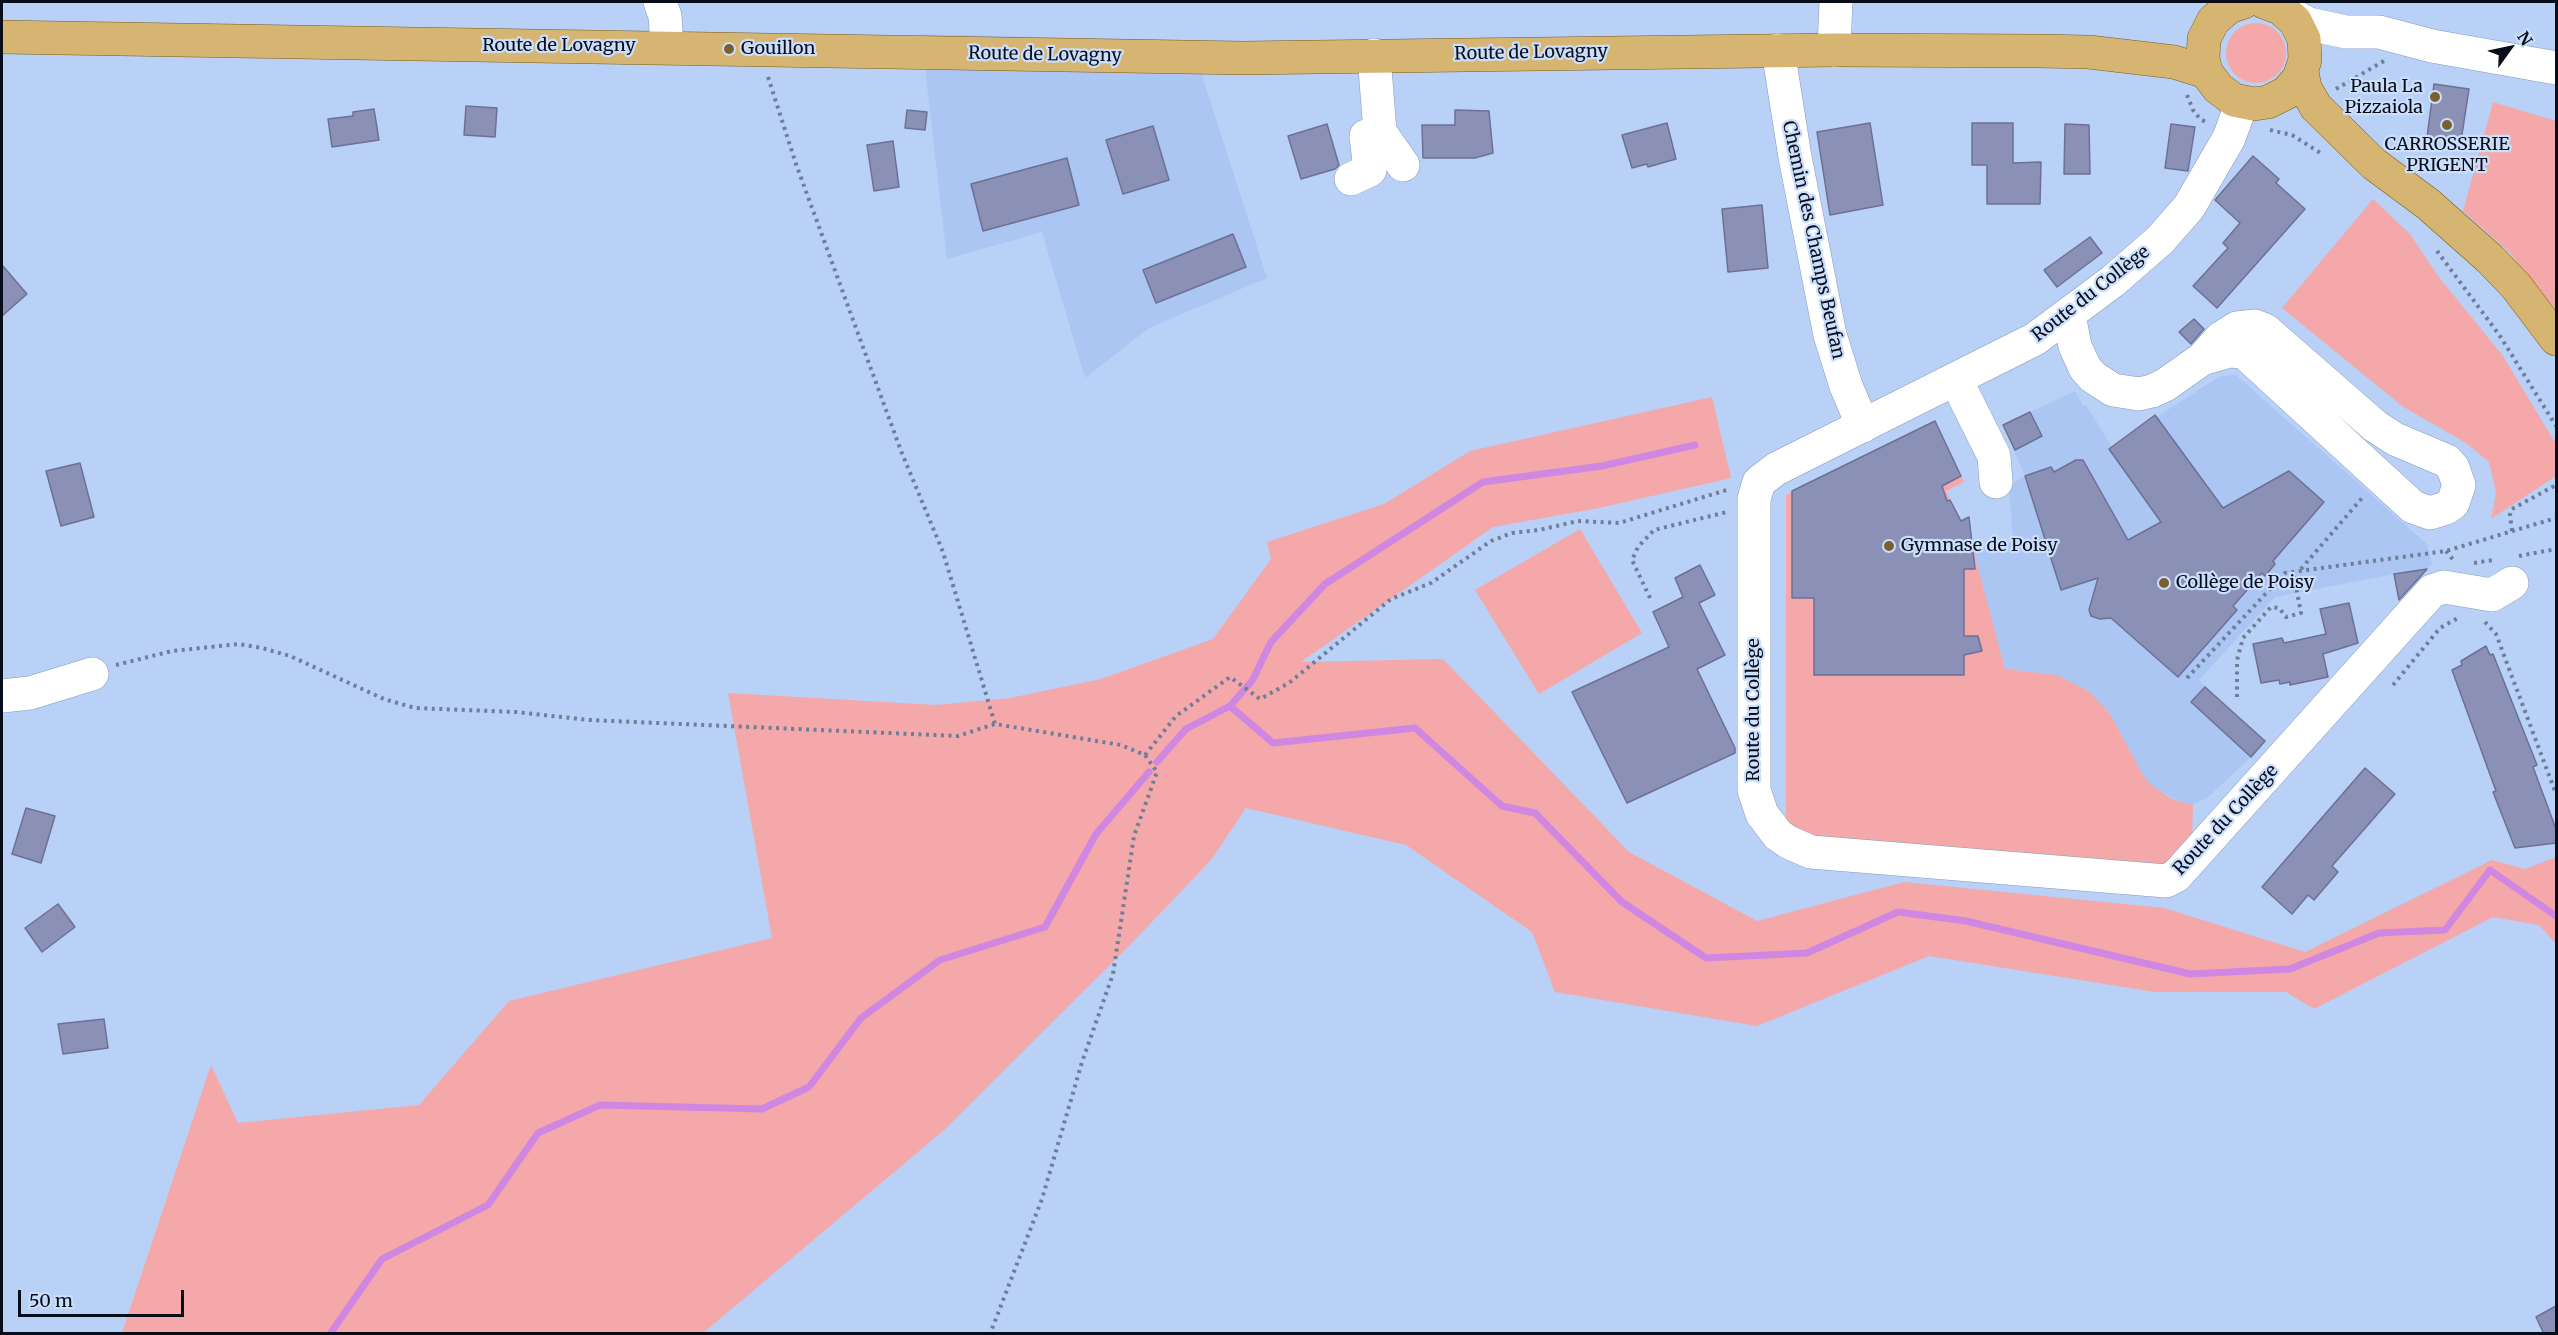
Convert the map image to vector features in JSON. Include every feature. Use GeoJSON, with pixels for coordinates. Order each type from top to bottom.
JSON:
{"type":"FeatureCollection","features":[{"type":"Feature","properties":{"kind":"main road","name":"Route de Lovagny"},"geometry":{"type":"LineString","coordinates":[[2089,52],[2191,37],[2210,26],[2223,11],[2244,2]]}},
{"type":"Feature","properties":{"kind":"main road"},"geometry":{"type":"LineString","coordinates":[[2275,7],[2302,32],[2304,121]]}},
{"type":"Feature","properties":{"kind":"main road"},"geometry":{"type":"LineString","coordinates":[[2210,26],[2194,81],[2218,88],[2248,111],[2288,111],[2344,152],[2374,164],[2428,204],[2490,259],[2516,286],[2556,339]]}},
{"type":"Feature","properties":{"kind":"main road","name":"Route de Lovagny"},"geometry":{"type":"LineString","coordinates":[[2,37],[491,46],[667,46],[763,51],[1244,58],[1778,50],[2089,52],[2174,62],[2194,81]]}},
{"type":"Feature","properties":{"kind":"main road"},"geometry":{"type":"LineString","coordinates":[[2248,111],[2286,93],[2304,66]]}},
{"type":"Feature","properties":{"kind":"street"},"geometry":{"type":"LineString","coordinates":[[660,2],[665,16],[667,46]]}},
{"type":"Feature","properties":{"kind":"street"},"geometry":{"type":"LineString","coordinates":[[1834,50],[1836,2]]}},
{"type":"Feature","properties":{"kind":"street"},"geometry":{"type":"LineString","coordinates":[[2275,7],[2309,24],[2346,32],[2370,30],[2432,46],[2555,69]]}},
{"type":"Feature","properties":{"kind":"street"},"geometry":{"type":"LineString","coordinates":[[2304,66],[2346,32]]}},
{"type":"Feature","properties":{"kind":"street","name":"Chemin des Champs Beufan"},"geometry":{"type":"LineString","coordinates":[[1778,50],[1786,109],[1830,335],[1846,386],[1863,426]]}},
{"type":"Feature","properties":{"kind":"street"},"geometry":{"type":"LineString","coordinates":[[1374,55],[1380,132],[1403,165]]}},
{"type":"Feature","properties":{"kind":"street","name":"Route du Collège"},"geometry":{"type":"LineString","coordinates":[[2248,111],[2178,221],[2140,258],[2069,315],[2035,339],[1776,469],[1763,478],[1755,496],[1754,790],[1762,814],[1778,835],[1799,848],[1823,853],[2161,880],[2172,879],[2432,591],[2444,587],[2492,595],[2512,583]]}},
{"type":"Feature","properties":{"kind":"street"},"geometry":{"type":"LineString","coordinates":[[1351,179],[1370,170],[1366,136],[1380,132]]}},
{"type":"Feature","properties":{"kind":"street"},"geometry":{"type":"LineString","coordinates":[[2069,315],[2075,346],[2085,368],[2097,381],[2113,390],[2133,393],[2152,391],[2165,385],[2202,359],[2221,338],[2237,328],[2255,326],[2265,330],[2395,440],[2447,461],[2453,468],[2459,485],[2453,502],[2446,508],[2430,513],[2413,507],[2244,352],[2230,351],[2202,359]]}},
{"type":"Feature","properties":{"kind":"street"},"geometry":{"type":"LineString","coordinates":[[1956,380],[1994,456],[1996,482]]}},
{"type":"Feature","properties":{"kind":"street"},"geometry":{"type":"LineString","coordinates":[[2,696],[30,693],[92,674]]}},
{"type":"Feature","properties":{"kind":"path"},"geometry":{"type":"LineString","coordinates":[[2194,81],[2200,119],[2248,111],[2272,130],[2304,121],[2336,89],[2383,62],[2398,38]]}},
{"type":"Feature","properties":{"kind":"path"},"geometry":{"type":"LineString","coordinates":[[763,51],[767,74],[796,164],[902,451],[943,552],[995,724]]}},
{"type":"Feature","properties":{"kind":"path"},"geometry":{"type":"LineString","coordinates":[[2304,121],[2326,157]]}},
{"type":"Feature","properties":{"kind":"path"},"geometry":{"type":"LineString","coordinates":[[2433,245],[2500,336],[2556,426]]}},
{"type":"Feature","properties":{"kind":"path"},"geometry":{"type":"LineString","coordinates":[[2300,570],[2380,476]]}},
{"type":"Feature","properties":{"kind":"path"},"geometry":{"type":"LineString","coordinates":[[1145,755],[1176,716],[1230,677],[1260,699],[1289,684],[1391,599],[1431,583],[1503,536],[1578,521],[1619,523],[1719,493],[1741,484],[1755,496]]}},
{"type":"Feature","properties":{"kind":"path"},"geometry":{"type":"LineString","coordinates":[[2512,532],[2510,515],[2512,508],[2556,485]]}},
{"type":"Feature","properties":{"kind":"path"},"geometry":{"type":"LineString","coordinates":[[1650,598],[1632,560],[1638,547],[1654,530],[1755,496]]}},
{"type":"Feature","properties":{"kind":"path"},"geometry":{"type":"LineString","coordinates":[[2187,678],[2285,573],[2446,551],[2556,518]]}},
{"type":"Feature","properties":{"kind":"path"},"geometry":{"type":"LineString","coordinates":[[2237,697],[2236,660],[2243,638],[2271,607],[2279,608],[2286,617],[2301,613],[2293,571]]}},
{"type":"Feature","properties":{"kind":"path"},"geometry":{"type":"LineString","coordinates":[[2393,685],[2440,628],[2455,619],[2466,616]]}},
{"type":"Feature","properties":{"kind":"path"},"geometry":{"type":"LineString","coordinates":[[2481,619],[2496,634],[2556,794]]}},
{"type":"Feature","properties":{"kind":"path"},"geometry":{"type":"LineString","coordinates":[[92,674],[133,659],[210,646],[239,644],[290,656],[384,699],[415,708],[516,712],[589,720],[958,736],[995,724],[1091,738],[1121,745],[1145,755],[1157,772],[1134,836],[1113,974],[1082,1062],[1042,1199],[990,1334]]}},
{"type":"Feature","properties":{"kind":"shaded area"},"geometry":{"type":"Polygon","coordinates":[[[2256,23],[2273,28],[2281,36],[2286,53],[2281,70],[2273,78],[2256,83],[2239,78],[2231,70],[2226,53],[2231,36],[2239,28],[2256,23]]]}},
{"type":"Feature","properties":{"kind":"shaded area"},"geometry":{"type":"Polygon","coordinates":[[[921,34],[1191,41],[1267,278],[1149,328],[1085,378],[1042,232],[947,259],[921,34]]]}},
{"type":"Feature","properties":{"kind":"shaded area"},"geometry":{"type":"Polygon","coordinates":[[[2493,102],[2556,121],[2556,310],[2509,252],[2463,211],[2493,102]]]}},
{"type":"Feature","properties":{"kind":"shaded area"},"geometry":{"type":"Polygon","coordinates":[[[2373,199],[2410,234],[2438,276],[2503,356],[2556,444],[2556,476],[2491,519],[2496,493],[2489,462],[2466,443],[2402,406],[2282,308],[2373,199]]]}},
{"type":"Feature","properties":{"kind":"shaded area","name":"Collège de Poisy"},"geometry":{"type":"Polygon","coordinates":[[[2236,375],[2427,544],[2432,564],[2399,601],[2394,574],[2275,597],[2199,680],[2205,687],[2191,702],[2251,757],[2208,797],[2193,805],[2183,804],[2152,786],[2143,775],[2110,714],[2090,692],[2057,675],[2005,669],[1973,549],[2013,542],[2009,485],[2025,476],[2003,425],[2075,391],[2112,447],[2155,415],[2157,417],[2220,376],[2236,375]]]}},
{"type":"Feature","properties":{"kind":"shaded area"},"geometry":{"type":"Polygon","coordinates":[[[1712,397],[1731,478],[1599,508],[1493,527],[1301,662],[1443,659],[1629,852],[1757,921],[1904,882],[2164,908],[2305,952],[2492,860],[2525,869],[2556,857],[2556,944],[2539,925],[2493,917],[2314,1009],[2286,992],[2155,992],[1929,956],[1757,1026],[1555,992],[1532,932],[1406,845],[1246,808],[1211,860],[1127,948],[944,1130],[703,1333],[122,1333],[211,1065],[238,1123],[419,1105],[509,1001],[772,938],[728,693],[936,705],[1010,698],[1101,679],[1213,639],[1271,559],[1267,542],[1384,504],[1470,451],[1712,397]]]}},
{"type":"Feature","properties":{"kind":"shaded area"},"geometry":{"type":"Polygon","coordinates":[[[1935,421],[1964,482],[1946,491],[1961,521],[1969,517],[1973,549],[2005,669],[2057,675],[2090,692],[2110,714],[2143,775],[2152,786],[2172,799],[2193,805],[2192,842],[2168,865],[1816,837],[1792,826],[1786,820],[1786,495],[1935,421]]]}},
{"type":"Feature","properties":{"kind":"shaded area"},"geometry":{"type":"Polygon","coordinates":[[[1580,529],[1642,633],[1539,694],[1475,590],[1580,529]]]}},
{"type":"Feature","properties":{"kind":"building"},"geometry":{"type":"Polygon","coordinates":[[[2434,84],[2469,89],[2461,141],[2427,137],[2434,84]]]}},
{"type":"Feature","properties":{"kind":"building"},"geometry":{"type":"Polygon","coordinates":[[[466,106],[497,108],[495,137],[464,135],[466,106]]]}},
{"type":"Feature","properties":{"kind":"building"},"geometry":{"type":"Polygon","coordinates":[[[374,109],[379,140],[332,147],[328,119],[353,116],[353,112],[374,109]]]}},
{"type":"Feature","properties":{"kind":"building"},"geometry":{"type":"Polygon","coordinates":[[[907,110],[927,112],[925,130],[905,128],[907,110]]]}},
{"type":"Feature","properties":{"kind":"building"},"geometry":{"type":"Polygon","coordinates":[[[1455,110],[1489,111],[1493,153],[1475,158],[1423,158],[1422,125],[1455,125],[1455,110]]]}},
{"type":"Feature","properties":{"kind":"building"},"geometry":{"type":"Polygon","coordinates":[[[1667,123],[1676,159],[1648,167],[1647,164],[1632,168],[1622,135],[1667,123]]]}},
{"type":"Feature","properties":{"kind":"building"},"geometry":{"type":"Polygon","coordinates":[[[1870,123],[1883,205],[1830,215],[1817,132],[1870,123]]]}},
{"type":"Feature","properties":{"kind":"building"},"geometry":{"type":"Polygon","coordinates":[[[1972,123],[2013,123],[2013,163],[2041,162],[2040,204],[1987,204],[1987,165],[1972,165],[1972,123]]]}},
{"type":"Feature","properties":{"kind":"building"},"geometry":{"type":"Polygon","coordinates":[[[1327,124],[1339,165],[1335,169],[1301,179],[1288,136],[1327,124]]]}},
{"type":"Feature","properties":{"kind":"building"},"geometry":{"type":"Polygon","coordinates":[[[2065,124],[2089,125],[2090,174],[2064,174],[2065,124]]]}},
{"type":"Feature","properties":{"kind":"building"},"geometry":{"type":"Polygon","coordinates":[[[2171,124],[2195,127],[2188,171],[2165,168],[2171,124]]]}},
{"type":"Feature","properties":{"kind":"building"},"geometry":{"type":"Polygon","coordinates":[[[1153,126],[1169,180],[1123,194],[1106,140],[1153,126]]]}},
{"type":"Feature","properties":{"kind":"building"},"geometry":{"type":"Polygon","coordinates":[[[893,141],[899,187],[874,191],[867,145],[893,141]]]}},
{"type":"Feature","properties":{"kind":"building"},"geometry":{"type":"Polygon","coordinates":[[[2253,156],[2279,179],[2276,183],[2305,209],[2217,308],[2193,286],[2228,248],[2223,243],[2240,223],[2215,200],[2253,156]]]}},
{"type":"Feature","properties":{"kind":"building"},"geometry":{"type":"Polygon","coordinates":[[[1067,158],[1079,205],[983,231],[971,184],[1067,158]]]}},
{"type":"Feature","properties":{"kind":"building"},"geometry":{"type":"Polygon","coordinates":[[[1762,205],[1768,268],[1728,272],[1722,209],[1762,205]]]}},
{"type":"Feature","properties":{"kind":"building"},"geometry":{"type":"Polygon","coordinates":[[[1233,234],[1246,267],[1156,303],[1143,270],[1233,234]]]}},
{"type":"Feature","properties":{"kind":"building"},"geometry":{"type":"Polygon","coordinates":[[[2090,237],[2102,253],[2057,287],[2044,270],[2090,237]]]}},
{"type":"Feature","properties":{"kind":"building"},"geometry":{"type":"Polygon","coordinates":[[[2,265],[27,294],[2,316],[2,265]]]}},
{"type":"Feature","properties":{"kind":"building"},"geometry":{"type":"Polygon","coordinates":[[[2194,319],[2204,329],[2191,344],[2179,332],[2194,319]]]}},
{"type":"Feature","properties":{"kind":"building"},"geometry":{"type":"Polygon","coordinates":[[[2030,412],[2042,436],[2015,450],[2003,425],[2030,412]]]}},
{"type":"Feature","properties":{"kind":"building"},"geometry":{"type":"Polygon","coordinates":[[[2155,415],[2223,508],[2289,471],[2324,502],[2273,561],[2275,564],[2265,576],[2262,573],[2233,606],[2237,610],[2178,677],[2111,618],[2100,619],[2091,616],[2089,610],[2098,578],[2061,590],[2025,476],[2051,467],[2054,472],[2076,460],[2083,460],[2128,540],[2161,522],[2109,449],[2155,415]]]}},
{"type":"Feature","properties":{"kind":"building","name":"Gymnase de Poisy"},"geometry":{"type":"Polygon","coordinates":[[[1935,421],[1961,476],[1942,486],[1947,501],[1950,500],[1961,521],[1969,517],[1975,569],[1964,569],[1964,636],[1978,636],[1982,651],[1964,655],[1964,675],[1814,675],[1814,598],[1792,598],[1792,491],[1935,421]]]}},
{"type":"Feature","properties":{"kind":"building"},"geometry":{"type":"Polygon","coordinates":[[[80,463],[94,517],[61,526],[46,471],[80,463]]]}},
{"type":"Feature","properties":{"kind":"building"},"geometry":{"type":"Polygon","coordinates":[[[1700,565],[1715,595],[1699,603],[1725,655],[1697,669],[1735,748],[1735,753],[1627,803],[1572,692],[1669,647],[1653,612],[1683,597],[1675,578],[1700,565]]]}},
{"type":"Feature","properties":{"kind":"building"},"geometry":{"type":"Polygon","coordinates":[[[2427,569],[2420,577],[2399,600],[2394,574],[2427,569]]]}},
{"type":"Feature","properties":{"kind":"building"},"geometry":{"type":"Polygon","coordinates":[[[2349,603],[2358,643],[2323,654],[2328,677],[2290,685],[2290,682],[2280,684],[2279,680],[2261,683],[2253,644],[2282,638],[2284,643],[2326,634],[2320,609],[2349,603]]]}},
{"type":"Feature","properties":{"kind":"building"},"geometry":{"type":"Polygon","coordinates":[[[2486,646],[2490,655],[2493,654],[2537,765],[2533,767],[2556,829],[2556,843],[2515,848],[2493,792],[2496,791],[2452,670],[2462,665],[2461,661],[2486,646]]]}},
{"type":"Feature","properties":{"kind":"building"},"geometry":{"type":"Polygon","coordinates":[[[2205,687],[2265,741],[2251,757],[2191,702],[2205,687]]]}},
{"type":"Feature","properties":{"kind":"building"},"geometry":{"type":"Polygon","coordinates":[[[2365,768],[2395,794],[2332,866],[2338,872],[2314,900],[2308,895],[2292,914],[2262,887],[2365,768]]]}},
{"type":"Feature","properties":{"kind":"building"},"geometry":{"type":"Polygon","coordinates":[[[26,808],[55,816],[41,863],[12,854],[26,808]]]}},
{"type":"Feature","properties":{"kind":"building"},"geometry":{"type":"Polygon","coordinates":[[[58,904],[75,927],[42,952],[25,928],[58,904]]]}},
{"type":"Feature","properties":{"kind":"building"},"geometry":{"type":"Polygon","coordinates":[[[104,1019],[108,1048],[63,1054],[58,1024],[104,1019]]]}},
{"type":"Feature","properties":{"kind":"building"},"geometry":{"type":"Polygon","coordinates":[[[2556,1306],[2556,1334],[2544,1334],[2536,1317],[2556,1306]]]}},
{"type":"Feature","properties":{"kind":"waterway"},"geometry":{"type":"LineString","coordinates":[[1157,762],[1186,729],[1230,706],[1252,681],[1271,642],[1325,584],[1483,482],[1602,466],[1695,445]]}},
{"type":"Feature","properties":{"kind":"waterway"},"geometry":{"type":"LineString","coordinates":[[1230,706],[1273,743],[1415,728],[1502,806],[1535,813],[1622,902],[1706,958],[1807,953],[1898,912],[1966,921],[2190,974],[2290,969],[2379,933],[2445,930],[2490,870],[2556,916]]}},
{"type":"Feature","properties":{"kind":"waterway"},"geometry":{"type":"LineString","coordinates":[[330,1334],[382,1259],[488,1205],[538,1133],[600,1105],[762,1109],[809,1087],[861,1018],[940,960],[1045,927],[1096,834],[1149,772]]}},
{"type":"Feature","properties":{"kind":"place","name":"Gouillon"},"geometry":{"type":"Point","coordinates":[729,49]}},
{"type":"Feature","properties":{"kind":"place","name":"Paula La Pizzaiola"},"geometry":{"type":"Point","coordinates":[2435,97]}},
{"type":"Feature","properties":{"kind":"place","name":"CARROSSERIE PRIGENT"},"geometry":{"type":"Point","coordinates":[2447,125]}},
{"type":"Feature","properties":{"kind":"place","name":"Gymnase de Poisy"},"geometry":{"type":"Point","coordinates":[1889,546]}},
{"type":"Feature","properties":{"kind":"place","name":"Collège de Poisy"},"geometry":{"type":"Point","coordinates":[2164,583]}}]}
